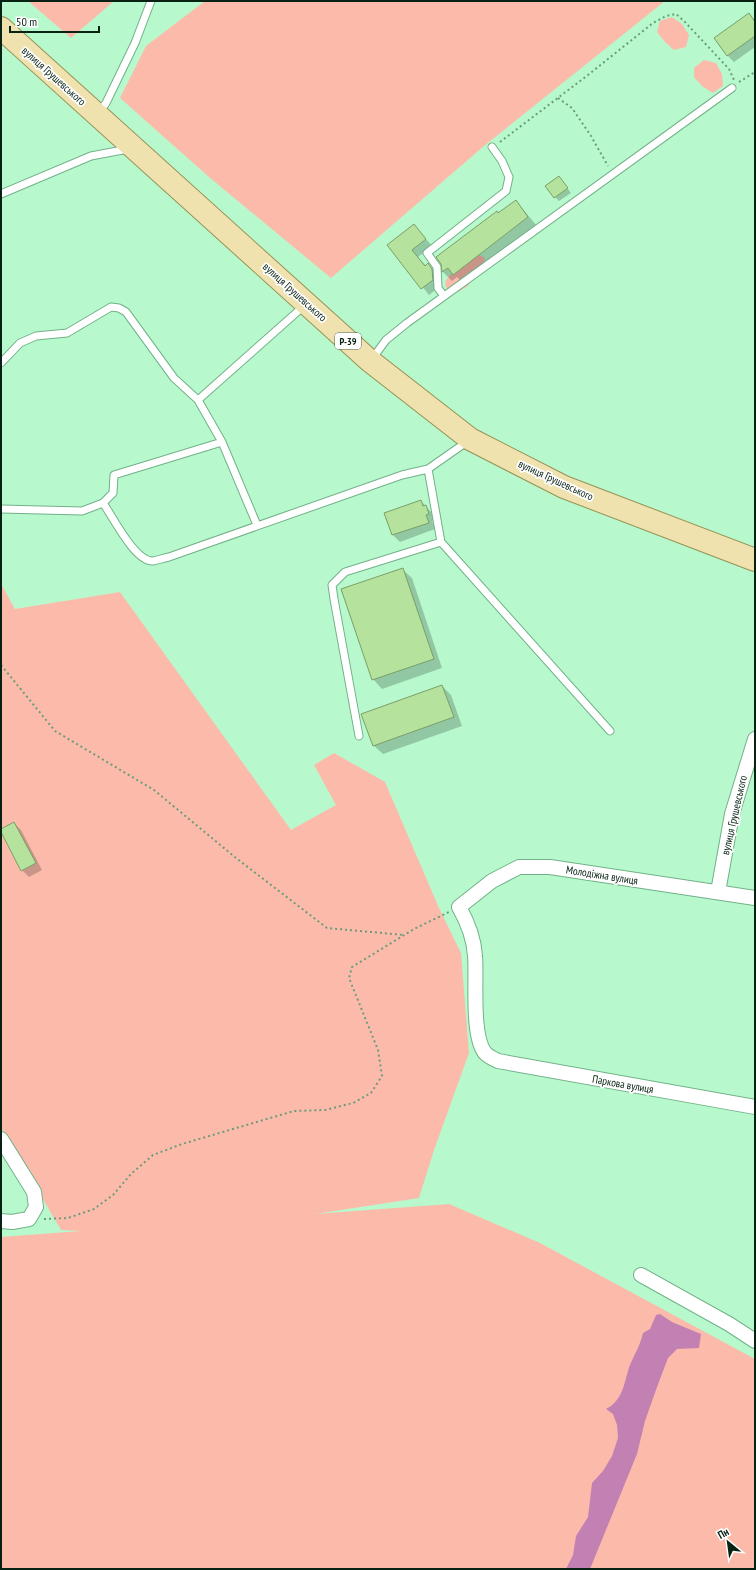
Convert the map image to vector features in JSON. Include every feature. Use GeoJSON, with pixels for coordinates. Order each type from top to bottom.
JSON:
{"type":"FeatureCollection","features":[{"type":"Feature","properties":{"kind":"main road","name":"вулиця Грушевського"},"geometry":{"type":"LineString","coordinates":[[1,28],[370,361],[470,439],[564,487],[755,560]]}},
{"type":"Feature","properties":{"kind":"street","name":"вулиця Грушевського"},"geometry":{"type":"LineString","coordinates":[[718,892],[732,814],[755,739]]}},
{"type":"Feature","properties":{"kind":"street","name":"Молодіжна вулиця"},"geometry":{"type":"LineString","coordinates":[[459,907],[492,881],[519,867],[550,867],[755,898]]}},
{"type":"Feature","properties":{"kind":"street","name":"Паркова вулиця"},"geometry":{"type":"LineString","coordinates":[[459,907],[467,921],[475,954],[476,1003],[480,1044],[485,1052],[491,1057],[498,1061],[755,1107]]}},
{"type":"Feature","properties":{"kind":"street"},"geometry":{"type":"LineString","coordinates":[[1,1138],[34,1192],[36,1207],[28,1219],[12,1222],[1,1221]]}},
{"type":"Feature","properties":{"kind":"street"},"geometry":{"type":"LineString","coordinates":[[641,1275],[729,1324],[755,1341]]}},
{"type":"Feature","properties":{"kind":"lane"},"geometry":{"type":"LineString","coordinates":[[97,114],[106,103],[135,43],[152,1]]}},
{"type":"Feature","properties":{"kind":"lane"},"geometry":{"type":"LineString","coordinates":[[370,361],[386,340],[444,296],[732,88]]}},
{"type":"Feature","properties":{"kind":"lane"},"geometry":{"type":"LineString","coordinates":[[444,296],[438,288],[437,267],[428,253],[506,191],[509,177],[502,161],[492,147]]}},
{"type":"Feature","properties":{"kind":"lane"},"geometry":{"type":"LineString","coordinates":[[1,194],[91,156],[134,148]]}},
{"type":"Feature","properties":{"kind":"lane"},"geometry":{"type":"LineString","coordinates":[[198,400],[307,303]]}},
{"type":"Feature","properties":{"kind":"lane"},"geometry":{"type":"LineString","coordinates":[[1,363],[20,344],[36,336],[67,333],[111,307],[119,308],[126,312],[174,378],[198,400],[222,442],[258,525]]}},
{"type":"Feature","properties":{"kind":"lane"},"geometry":{"type":"LineString","coordinates":[[104,503],[133,549],[142,558],[152,561],[169,557],[402,476],[428,469],[470,439]]}},
{"type":"Feature","properties":{"kind":"lane"},"geometry":{"type":"LineString","coordinates":[[1,509],[82,510],[104,503],[113,493],[114,475],[222,442]]}},
{"type":"Feature","properties":{"kind":"lane"},"geometry":{"type":"LineString","coordinates":[[428,469],[441,542],[610,731]]}},
{"type":"Feature","properties":{"kind":"lane"},"geometry":{"type":"LineString","coordinates":[[360,736],[332,585],[345,572],[441,542]]}},
{"type":"Feature","properties":{"kind":"path"},"geometry":{"type":"LineString","coordinates":[[492,147],[558,98],[653,23],[666,16],[676,14],[729,69],[734,80],[732,88]]}},
{"type":"Feature","properties":{"kind":"path"},"geometry":{"type":"LineString","coordinates":[[732,88],[755,72]]}},
{"type":"Feature","properties":{"kind":"path"},"geometry":{"type":"LineString","coordinates":[[558,98],[572,108],[591,136],[613,174]]}},
{"type":"Feature","properties":{"kind":"path"},"geometry":{"type":"LineString","coordinates":[[1,665],[55,731],[154,790],[236,858],[327,928],[405,935]]}},
{"type":"Feature","properties":{"kind":"path"},"geometry":{"type":"LineString","coordinates":[[28,1219],[68,1218],[94,1209],[113,1195],[131,1174],[153,1155],[182,1144],[294,1111],[325,1110],[353,1103],[371,1093],[382,1076],[378,1050],[349,978],[352,967],[405,935],[459,907]]}},
{"type":"Feature","properties":{"kind":"shaded area"},"geometry":{"type":"Polygon","coordinates":[[[28,1],[114,1],[71,38],[28,1]]]}},
{"type":"Feature","properties":{"kind":"shaded area"},"geometry":{"type":"Polygon","coordinates":[[[205,1],[665,1],[484,146],[331,278],[209,177],[120,98],[146,46],[205,1]]]}},
{"type":"Feature","properties":{"kind":"shaded area"},"geometry":{"type":"Polygon","coordinates":[[[672,17],[682,24],[689,35],[686,47],[674,50],[657,32],[660,21],[672,17]]]}},
{"type":"Feature","properties":{"kind":"shaded area"},"geometry":{"type":"Polygon","coordinates":[[[704,60],[716,63],[722,74],[723,86],[713,93],[702,86],[694,77],[694,68],[704,60]]]}},
{"type":"Feature","properties":{"kind":"shaded area"},"geometry":{"type":"Polygon","coordinates":[[[477,254],[485,258],[484,264],[468,286],[458,292],[450,291],[445,286],[446,280],[465,258],[477,254]]]}},
{"type":"Feature","properties":{"kind":"shaded area"},"geometry":{"type":"Polygon","coordinates":[[[1,584],[15,609],[120,592],[291,830],[336,805],[314,765],[334,753],[385,782],[439,908],[461,953],[469,1053],[434,1150],[419,1198],[315,1214],[449,1204],[540,1243],[755,1359],[755,1569],[1,1569],[1,1237],[81,1231],[61,1230],[1,1128],[1,584]]]}},
{"type":"Feature","properties":{"kind":"shaded area"},"geometry":{"type":"Polygon","coordinates":[[[660,1314],[672,1322],[701,1334],[699,1348],[677,1349],[668,1358],[645,1421],[637,1454],[590,1569],[566,1569],[573,1555],[576,1536],[588,1517],[592,1483],[603,1471],[612,1456],[618,1438],[617,1425],[613,1414],[606,1409],[616,1401],[620,1395],[643,1333],[650,1329],[656,1315],[660,1314]]]}},
{"type":"Feature","properties":{"kind":"building"},"geometry":{"type":"Polygon","coordinates":[[[749,13],[755,22],[755,36],[727,56],[714,38],[749,13]]]}},
{"type":"Feature","properties":{"kind":"building"},"geometry":{"type":"Polygon","coordinates":[[[559,176],[568,188],[554,198],[545,186],[559,176]]]}},
{"type":"Feature","properties":{"kind":"building"},"geometry":{"type":"Polygon","coordinates":[[[516,200],[528,217],[453,275],[448,268],[442,272],[441,264],[436,257],[497,211],[498,213],[516,200]]]}},
{"type":"Feature","properties":{"kind":"building"},"geometry":{"type":"Polygon","coordinates":[[[414,224],[426,239],[412,250],[425,266],[428,263],[432,269],[433,280],[421,289],[387,245],[414,224]]]}},
{"type":"Feature","properties":{"kind":"building"},"geometry":{"type":"Polygon","coordinates":[[[421,500],[423,506],[426,505],[429,514],[426,515],[429,523],[392,535],[384,513],[421,500]]]}},
{"type":"Feature","properties":{"kind":"building"},"geometry":{"type":"Polygon","coordinates":[[[403,568],[434,659],[372,680],[341,589],[403,568]]]}},
{"type":"Feature","properties":{"kind":"building"},"geometry":{"type":"Polygon","coordinates":[[[442,685],[454,717],[373,746],[361,714],[442,685]]]}},
{"type":"Feature","properties":{"kind":"building"},"geometry":{"type":"Polygon","coordinates":[[[14,822],[36,863],[21,871],[1,832],[1,829],[14,822]]]}}]}
